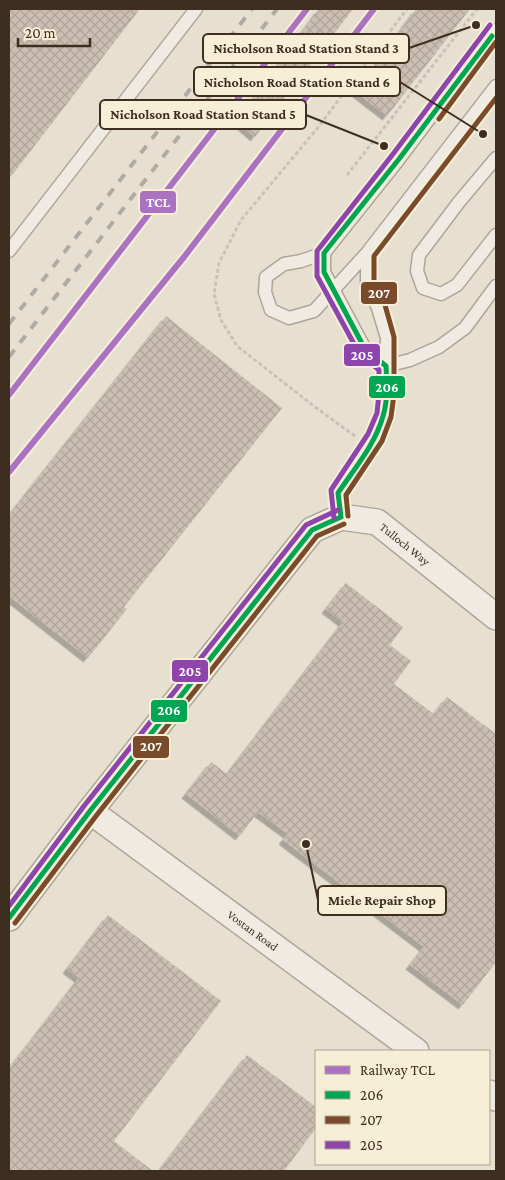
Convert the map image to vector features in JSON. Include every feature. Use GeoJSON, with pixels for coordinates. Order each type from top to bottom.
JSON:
{"type":"FeatureCollection","features":[{"type":"Feature","properties":{"kind":"street","name":"Tulloch Way"},"geometry":{"type":"LineString","coordinates":[[341,517],[377,522],[496,617]]}},
{"type":"Feature","properties":{"kind":"street"},"geometry":{"type":"LineString","coordinates":[[9,918],[90,811],[312,530],[341,517]]}},
{"type":"Feature","properties":{"kind":"street","name":"Vostan Road"},"geometry":{"type":"LineString","coordinates":[[90,811],[415,1050]]}},
{"type":"Feature","properties":{"kind":"lane"},"geometry":{"type":"LineString","coordinates":[[9,251],[196,9]]}},
{"type":"Feature","properties":{"kind":"lane"},"geometry":{"type":"LineString","coordinates":[[496,30],[399,159],[324,254],[284,264],[266,277],[265,292],[271,310],[289,318],[314,311],[367,253],[496,86]]}},
{"type":"Feature","properties":{"kind":"lane"},"geometry":{"type":"LineString","coordinates":[[496,158],[459,202],[420,255],[416,271],[423,288],[441,294],[457,286],[496,235]]}},
{"type":"Feature","properties":{"kind":"lane"},"geometry":{"type":"LineString","coordinates":[[341,517],[338,493],[375,438],[384,415],[387,393],[387,338],[368,284],[367,253]]}},
{"type":"Feature","properties":{"kind":"lane"},"geometry":{"type":"LineString","coordinates":[[324,254],[324,272],[365,349],[386,366]]}},
{"type":"Feature","properties":{"kind":"lane"},"geometry":{"type":"LineString","coordinates":[[386,366],[410,360],[438,347],[465,328],[496,286]]}},
{"type":"Feature","properties":{"kind":"path"},"geometry":{"type":"LineString","coordinates":[[369,446],[315,407],[237,346],[221,320],[214,294],[219,263],[241,220],[316,130],[407,9]]}},
{"type":"Feature","properties":{"kind":"path"},"geometry":{"type":"LineString","coordinates":[[347,175],[477,9]]}},
{"type":"Feature","properties":{"kind":"building"},"geometry":{"type":"Polygon","coordinates":[[[9,9],[140,9],[9,179],[9,9]]]}},
{"type":"Feature","properties":{"kind":"building"},"geometry":{"type":"Polygon","coordinates":[[[319,9],[353,9],[255,137],[237,121],[319,9]]]}},
{"type":"Feature","properties":{"kind":"building"},"geometry":{"type":"Polygon","coordinates":[[[416,9],[470,9],[387,116],[356,92],[416,9]]]}},
{"type":"Feature","properties":{"kind":"building"},"geometry":{"type":"Polygon","coordinates":[[[166,316],[282,408],[124,607],[127,609],[88,658],[9,596],[9,515],[166,316]]]}},
{"type":"Feature","properties":{"kind":"building"},"geometry":{"type":"Polygon","coordinates":[[[346,583],[403,627],[390,645],[411,661],[394,684],[434,714],[447,697],[496,734],[496,962],[463,1005],[410,965],[424,947],[283,840],[288,834],[258,812],[240,836],[186,794],[211,762],[227,774],[343,622],[326,609],[346,583]]]}},
{"type":"Feature","properties":{"kind":"building"},"geometry":{"type":"Polygon","coordinates":[[[108,915],[221,1001],[114,1141],[153,1171],[9,1171],[9,1069],[79,978],[67,969],[108,915]]]}},
{"type":"Feature","properties":{"kind":"building"},"geometry":{"type":"Polygon","coordinates":[[[247,1055],[315,1106],[315,1129],[284,1171],[159,1171],[247,1055]]]}},
{"type":"Feature","properties":{"kind":"railway"},"geometry":{"type":"LineString","coordinates":[[9,324],[252,9]]}},
{"type":"Feature","properties":{"kind":"railway"},"geometry":{"type":"LineString","coordinates":[[9,357],[277,9]]}},
{"type":"Feature","properties":{"kind":"rail line","name":"TCL"},"geometry":{"type":"LineString","coordinates":[[9,395],[307,9]]}},
{"type":"Feature","properties":{"kind":"rail line","name":"TCL"},"geometry":{"type":"LineString","coordinates":[[9,472],[184,257],[374,9]]}},
{"type":"Feature","properties":{"kind":"transit line","name":"205"},"geometry":{"type":"LineString","coordinates":[[334,518],[331,490],[368,434],[377,413],[379,370],[359,353],[317,276],[317,251],[490,25]]}},
{"type":"Feature","properties":{"kind":"transit line","name":"206"},"geometry":{"type":"LineString","coordinates":[[341,517],[338,493],[375,437],[385,410],[386,366],[365,349],[324,272],[324,253],[399,159],[492,36]]}},
{"type":"Feature","properties":{"kind":"transit line","name":"207"},"geometry":{"type":"LineString","coordinates":[[439,119],[496,42]]}},
{"type":"Feature","properties":{"kind":"transit line","name":"207"},"geometry":{"type":"LineString","coordinates":[[348,516],[346,495],[382,441],[391,417],[394,394],[394,337],[385,305],[374,283],[374,256],[496,98]]}},
{"type":"Feature","properties":{"kind":"transit line","name":"205"},"geometry":{"type":"LineString","coordinates":[[9,906],[84,806],[306,525],[338,510]]}},
{"type":"Feature","properties":{"kind":"transit line","name":"206"},"geometry":{"type":"LineString","coordinates":[[9,918],[90,811],[312,530],[341,517]]}},
{"type":"Feature","properties":{"kind":"transit line","name":"207"},"geometry":{"type":"LineString","coordinates":[[15,923],[96,816],[317,536],[344,524]]}},
{"type":"Feature","properties":{"kind":"place","name":"Nicholson Road Station Stand 3"},"geometry":{"type":"Point","coordinates":[476,25]}},
{"type":"Feature","properties":{"kind":"place","name":"Nicholson Road Station Stand 6"},"geometry":{"type":"Point","coordinates":[483,134]}},
{"type":"Feature","properties":{"kind":"place","name":"Nicholson Road Station Stand 5"},"geometry":{"type":"Point","coordinates":[384,146]}},
{"type":"Feature","properties":{"kind":"place","name":"Miele Repair Shop"},"geometry":{"type":"Point","coordinates":[306,844]}}]}
